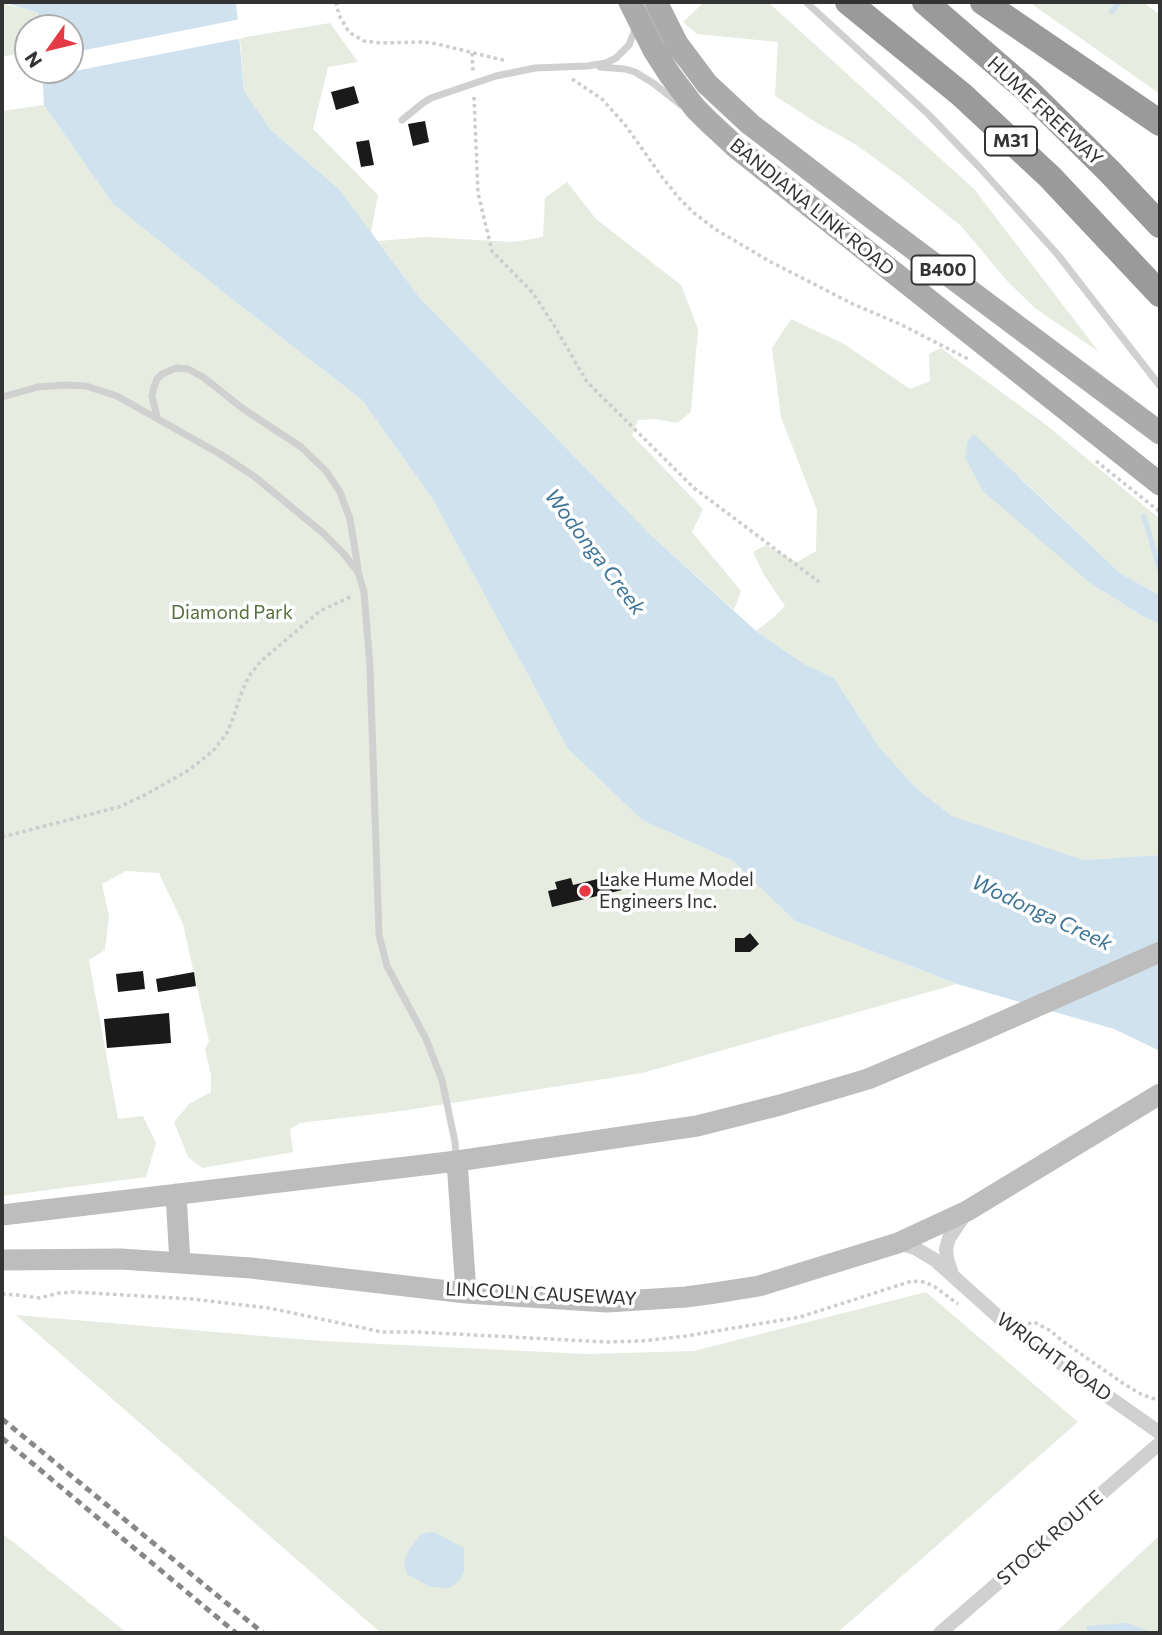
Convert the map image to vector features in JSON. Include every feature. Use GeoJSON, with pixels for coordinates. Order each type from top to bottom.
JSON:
{"type":"FeatureCollection","features":[{"type":"Feature","properties":{"kind":"highway","name":"M31"},"geometry":{"type":"LineString","coordinates":[[848,2],[962,95],[1050,177],[1160,293]]}},
{"type":"Feature","properties":{"kind":"highway","name":"HUME FREEWAY"},"geometry":{"type":"LineString","coordinates":[[925,2],[1028,91],[1160,225]]}},
{"type":"Feature","properties":{"kind":"highway"},"geometry":{"type":"LineString","coordinates":[[983,2],[1160,123]]}},
{"type":"Feature","properties":{"kind":"main road","name":"BANDIANA LINK ROAD"},"geometry":{"type":"LineString","coordinates":[[656,2],[677,44],[707,84],[750,124],[1160,433]]}},
{"type":"Feature","properties":{"kind":"main road","name":"BANDIANA LINK ROAD"},"geometry":{"type":"LineString","coordinates":[[633,9],[670,75],[709,122],[748,156],[1160,484]]}},
{"type":"Feature","properties":{"kind":"main road"},"geometry":{"type":"LineString","coordinates":[[2,1215],[457,1161],[697,1125],[780,1105],[868,1079],[1160,952]]}},
{"type":"Feature","properties":{"kind":"main road","name":"LINCOLN CAUSEWAY"},"geometry":{"type":"LineString","coordinates":[[2,1260],[121,1259],[180,1263],[251,1268],[466,1293],[607,1302],[686,1297],[758,1286],[898,1243],[967,1212],[1160,1094]]}},
{"type":"Feature","properties":{"kind":"main road"},"geometry":{"type":"LineString","coordinates":[[457,1161],[466,1293]]}},
{"type":"Feature","properties":{"kind":"main road"},"geometry":{"type":"LineString","coordinates":[[176,1194],[180,1263]]}},
{"type":"Feature","properties":{"kind":"street"},"geometry":{"type":"LineString","coordinates":[[953,1275],[946,1249],[949,1238],[967,1212]]}},
{"type":"Feature","properties":{"kind":"street","name":"WRIGHT ROAD"},"geometry":{"type":"LineString","coordinates":[[898,1243],[925,1253],[1012,1329],[1160,1433]]}},
{"type":"Feature","properties":{"kind":"street","name":"STOCK ROUTE"},"geometry":{"type":"LineString","coordinates":[[940,1633],[1160,1443]]}},
{"type":"Feature","properties":{"kind":"lane"},"geometry":{"type":"LineString","coordinates":[[806,2],[919,106],[981,169],[1058,255],[1160,386]]}},
{"type":"Feature","properties":{"kind":"lane"},"geometry":{"type":"LineString","coordinates":[[402,120],[431,98],[496,76],[534,68],[587,66],[612,61],[631,42],[635,32],[633,9]]}},
{"type":"Feature","properties":{"kind":"lane"},"geometry":{"type":"LineString","coordinates":[[587,66],[635,72],[709,122]]}},
{"type":"Feature","properties":{"kind":"lane"},"geometry":{"type":"LineString","coordinates":[[157,418],[152,396],[157,379],[176,368],[188,369],[301,447],[326,471],[340,492],[350,519],[358,572],[364,592],[370,667],[379,935],[387,966],[422,1031],[440,1073],[447,1098],[457,1161]]}},
{"type":"Feature","properties":{"kind":"lane"},"geometry":{"type":"LineString","coordinates":[[2,397],[38,387],[76,385],[110,393],[239,465],[323,533],[358,572]]}},
{"type":"Feature","properties":{"kind":"path"},"geometry":{"type":"LineString","coordinates":[[336,2],[339,15],[348,29],[364,41],[423,41],[534,68]]}},
{"type":"Feature","properties":{"kind":"path"},"geometry":{"type":"LineString","coordinates":[[472,53],[478,193],[492,251],[533,293],[587,382],[694,488],[819,582]]}},
{"type":"Feature","properties":{"kind":"path"},"geometry":{"type":"LineString","coordinates":[[568,77],[601,99],[626,126],[679,198],[715,229],[769,261],[852,304],[947,347],[974,363]]}},
{"type":"Feature","properties":{"kind":"path"},"geometry":{"type":"LineString","coordinates":[[1096,461],[1160,512]]}},
{"type":"Feature","properties":{"kind":"path"},"geometry":{"type":"LineString","coordinates":[[2,837],[119,807],[189,770],[213,751],[227,733],[249,676],[261,661],[320,611],[340,600],[364,592]]}},
{"type":"Feature","properties":{"kind":"green space"},"geometry":{"type":"Polygon","coordinates":[[[704,2],[768,2],[974,189],[1099,352],[1035,308],[1008,282],[961,226],[902,178],[855,144],[775,96],[778,42],[697,34],[683,22],[704,2]]]}},
{"type":"Feature","properties":{"kind":"green space"},"geometry":{"type":"Polygon","coordinates":[[[1029,2],[1143,2],[1160,15],[1160,94],[1029,2]]]}},
{"type":"Feature","properties":{"kind":"green space"},"geometry":{"type":"Polygon","coordinates":[[[2,3],[38,13],[14,14],[14,55],[2,57],[2,3]]]}},
{"type":"Feature","properties":{"kind":"green space"},"geometry":{"type":"Polygon","coordinates":[[[330,23],[358,62],[328,67],[313,129],[378,195],[371,232],[340,190],[271,130],[244,91],[240,38],[330,23]]]}},
{"type":"Feature","properties":{"kind":"green space","name":"Diamond Park"},"geometry":{"type":"Polygon","coordinates":[[[44,105],[113,204],[362,400],[432,498],[568,749],[642,820],[733,861],[795,921],[957,984],[642,1073],[401,1111],[300,1123],[290,1129],[293,1152],[202,1168],[188,1157],[174,1122],[189,1104],[211,1092],[211,1075],[205,1049],[209,1041],[183,924],[159,873],[126,871],[102,884],[109,916],[105,950],[89,960],[118,1119],[143,1116],[156,1143],[146,1177],[2,1196],[2,111],[44,105]]]}},
{"type":"Feature","properties":{"kind":"green space"},"geometry":{"type":"Polygon","coordinates":[[[567,182],[596,219],[681,285],[698,329],[691,412],[677,423],[655,419],[638,420],[632,435],[703,509],[692,532],[741,591],[734,610],[651,535],[419,297],[378,241],[426,237],[513,242],[543,237],[545,198],[567,182]]]}},
{"type":"Feature","properties":{"kind":"green space"},"geometry":{"type":"Polygon","coordinates":[[[791,319],[844,344],[910,389],[930,381],[929,354],[941,348],[1045,424],[1160,519],[1160,595],[1121,574],[1019,476],[1090,583],[1160,624],[1160,855],[1084,860],[952,816],[916,788],[879,747],[834,678],[804,664],[756,631],[785,606],[764,575],[753,552],[766,545],[797,562],[816,551],[817,510],[781,417],[772,348],[791,319]]]}},
{"type":"Feature","properties":{"kind":"green space"},"geometry":{"type":"Polygon","coordinates":[[[926,1292],[1078,1422],[837,1633],[381,1633],[16,1315],[321,1341],[586,1354],[694,1351],[926,1292]]]}},
{"type":"Feature","properties":{"kind":"green space"},"geometry":{"type":"Polygon","coordinates":[[[2,1533],[127,1633],[2,1633],[2,1533]]]}},
{"type":"Feature","properties":{"kind":"green space"},"geometry":{"type":"Polygon","coordinates":[[[1160,1535],[1160,1633],[1055,1633],[1160,1535]]]}},
{"type":"Feature","properties":{"kind":"water","name":"Wodonga Creek"},"geometry":{"type":"Polygon","coordinates":[[[2,2],[236,2],[244,91],[271,130],[340,190],[419,297],[651,535],[756,631],[804,664],[834,678],[879,747],[916,788],[952,816],[1084,860],[1160,855],[1160,1051],[1114,1029],[957,984],[795,921],[733,861],[642,820],[568,749],[432,498],[362,400],[113,204],[44,105],[43,84],[84,84],[84,14],[38,13],[2,2]]]}},
{"type":"Feature","properties":{"kind":"water"},"geometry":{"type":"Polygon","coordinates":[[[974,434],[1121,574],[1160,595],[1160,624],[1090,583],[983,491],[965,457],[968,440],[974,434]]]}},
{"type":"Feature","properties":{"kind":"water"},"geometry":{"type":"Polygon","coordinates":[[[429,1532],[464,1548],[464,1572],[459,1581],[450,1588],[431,1587],[407,1574],[404,1563],[407,1553],[420,1535],[429,1532]]]}},
{"type":"Feature","properties":{"kind":"water"},"geometry":{"type":"Polygon","coordinates":[[[1127,1623],[1154,1633],[1088,1633],[1086,1626],[1127,1623]]]}},
{"type":"Feature","properties":{"kind":"pier"},"geometry":{"type":"Polygon","coordinates":[[[241,19],[243,38],[84,69],[84,50],[241,19]]]}},
{"type":"Feature","properties":{"kind":"building"},"geometry":{"type":"Polygon","coordinates":[[[354,86],[359,103],[336,110],[331,92],[354,86]]]}},
{"type":"Feature","properties":{"kind":"building"},"geometry":{"type":"Polygon","coordinates":[[[425,121],[429,142],[413,146],[408,124],[425,121]]]}},
{"type":"Feature","properties":{"kind":"building"},"geometry":{"type":"Polygon","coordinates":[[[369,140],[374,165],[361,167],[356,142],[369,140]]]}},
{"type":"Feature","properties":{"kind":"building","name":"Lake Hume Model Engineers Inc."},"geometry":{"type":"Polygon","coordinates":[[[618,874],[622,890],[552,907],[548,891],[557,889],[555,882],[571,878],[573,885],[618,874]]]}},
{"type":"Feature","properties":{"kind":"building"},"geometry":{"type":"Polygon","coordinates":[[[750,933],[759,944],[750,952],[735,952],[735,938],[744,938],[750,933]]]}},
{"type":"Feature","properties":{"kind":"building"},"geometry":{"type":"Polygon","coordinates":[[[143,971],[145,989],[118,992],[116,974],[143,971]]]}},
{"type":"Feature","properties":{"kind":"building"},"geometry":{"type":"Polygon","coordinates":[[[194,972],[196,986],[158,992],[156,979],[194,972]]]}},
{"type":"Feature","properties":{"kind":"building"},"geometry":{"type":"Polygon","coordinates":[[[169,1013],[171,1043],[107,1048],[104,1019],[169,1013]]]}},
{"type":"Feature","properties":{"kind":"waterway"},"geometry":{"type":"LineString","coordinates":[[1111,12],[1120,2]]}},
{"type":"Feature","properties":{"kind":"waterway"},"geometry":{"type":"LineString","coordinates":[[1144,516],[1160,571]]}},
{"type":"Feature","properties":{"kind":"railway"},"geometry":{"type":"LineString","coordinates":[[2,1419],[263,1633]]}},
{"type":"Feature","properties":{"kind":"railway"},"geometry":{"type":"LineString","coordinates":[[2,1438],[236,1633]]}},
{"type":"Feature","properties":{"kind":"place","name":"Lake Hume Model Engineers Inc."},"geometry":{"type":"Point","coordinates":[585,891]}}]}
